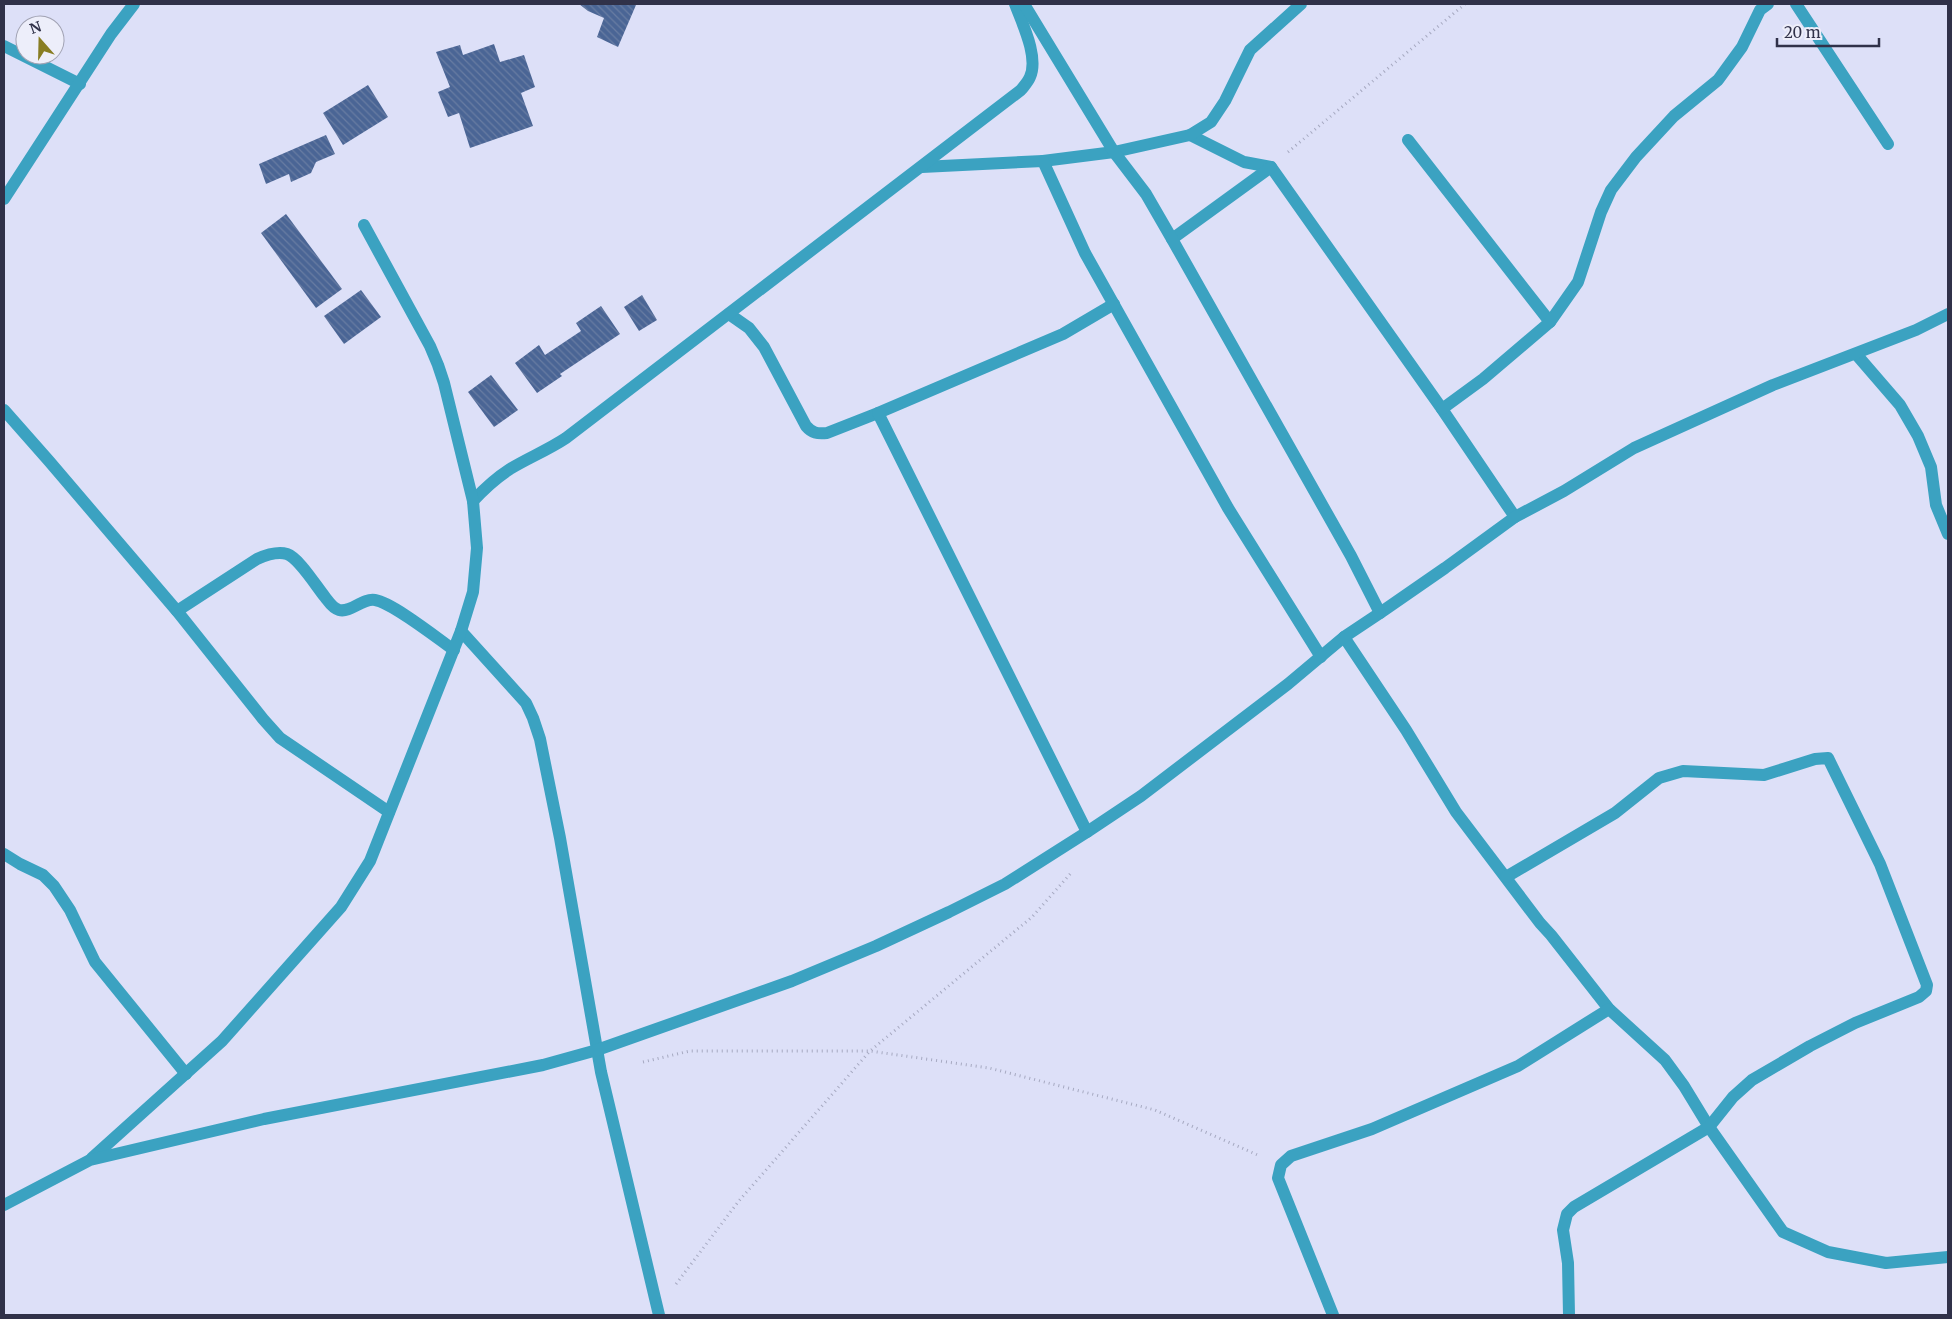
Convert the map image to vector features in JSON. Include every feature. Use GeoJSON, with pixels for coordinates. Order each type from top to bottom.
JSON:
{"type":"FeatureCollection","features":[{"type":"Feature","properties":{"kind":"street"},"geometry":{"type":"LineString","coordinates":[[4,199],[111,34],[134,4]]}},
{"type":"Feature","properties":{"kind":"street"},"geometry":{"type":"LineString","coordinates":[[473,500],[488,485],[510,469],[552,448],[566,438],[1021,90],[1030,78],[1033,67],[1033,55],[1015,4]]}},
{"type":"Feature","properties":{"kind":"street"},"geometry":{"type":"LineString","coordinates":[[1024,4],[1114,152],[1146,194],[1351,556],[1380,613]]}},
{"type":"Feature","properties":{"kind":"street"},"geometry":{"type":"LineString","coordinates":[[922,167],[1043,162],[1114,152],[1190,135],[1211,122],[1225,101],[1250,50],[1301,4]]}},
{"type":"Feature","properties":{"kind":"street"},"geometry":{"type":"LineString","coordinates":[[1796,4],[1888,144]]}},
{"type":"Feature","properties":{"kind":"street"},"geometry":{"type":"LineString","coordinates":[[1442,409],[1483,379],[1550,322],[1578,282],[1601,212],[1611,190],[1636,157],[1674,116],[1718,80],[1742,47],[1761,6]]}},
{"type":"Feature","properties":{"kind":"street"},"geometry":{"type":"LineString","coordinates":[[4,46],[80,84]]}},
{"type":"Feature","properties":{"kind":"street"},"geometry":{"type":"LineString","coordinates":[[1190,135],[1244,162],[1270,167],[1442,409],[1515,517]]}},
{"type":"Feature","properties":{"kind":"street"},"geometry":{"type":"LineString","coordinates":[[1408,140],[1550,322]]}},
{"type":"Feature","properties":{"kind":"street"},"geometry":{"type":"LineString","coordinates":[[1043,162],[1085,253],[1228,508],[1321,657]]}},
{"type":"Feature","properties":{"kind":"street"},"geometry":{"type":"LineString","coordinates":[[1172,239],[1270,167]]}},
{"type":"Feature","properties":{"kind":"street"},"geometry":{"type":"LineString","coordinates":[[4,1205],[90,1160],[222,1041],[341,907],[370,861],[461,631],[473,592],[477,548],[473,500],[444,383],[430,346],[364,225]]}},
{"type":"Feature","properties":{"kind":"street"},"geometry":{"type":"LineString","coordinates":[[729,314],[749,328],[764,347],[806,426],[811,432],[819,434],[827,433],[878,414],[1063,334],[1114,304]]}},
{"type":"Feature","properties":{"kind":"street"},"geometry":{"type":"LineString","coordinates":[[90,1160],[264,1119],[543,1065],[597,1050],[792,980],[876,946],[1004,884],[1141,796],[1288,684],[1344,637],[1445,568],[1515,517],[1564,491],[1634,448],[1774,385],[1916,330],[1948,314]]}},
{"type":"Feature","properties":{"kind":"street"},"geometry":{"type":"LineString","coordinates":[[1856,354],[1900,405],[1918,436],[1931,467],[1936,505],[1948,534]]}},
{"type":"Feature","properties":{"kind":"street"},"geometry":{"type":"LineString","coordinates":[[4,410],[50,461],[177,611],[280,738],[389,812]]}},
{"type":"Feature","properties":{"kind":"street"},"geometry":{"type":"LineString","coordinates":[[878,414],[1087,832]]}},
{"type":"Feature","properties":{"kind":"street"},"geometry":{"type":"LineString","coordinates":[[177,611],[257,559],[272,553],[287,554],[296,560],[331,606],[340,610],[349,609],[363,602],[375,600],[395,610],[454,650]]}},
{"type":"Feature","properties":{"kind":"street"},"geometry":{"type":"LineString","coordinates":[[461,631],[526,703],[540,739],[560,838],[601,1072],[658,1312]]}},
{"type":"Feature","properties":{"kind":"street"},"geometry":{"type":"LineString","coordinates":[[1344,637],[1406,730],[1456,812],[1540,923],[1609,1009],[1665,1060],[1684,1086],[1709,1127],[1783,1232],[1828,1252],[1886,1262],[1948,1257]]}},
{"type":"Feature","properties":{"kind":"street"},"geometry":{"type":"LineString","coordinates":[[1506,877],[1615,813],[1659,778],[1684,771],[1764,775],[1814,759],[1828,758],[1880,864],[1927,985],[1926,991],[1919,997],[1855,1023],[1810,1046],[1752,1080],[1733,1097],[1709,1127],[1574,1207],[1567,1214],[1563,1230],[1568,1263],[1569,1315]]}},
{"type":"Feature","properties":{"kind":"street"},"geometry":{"type":"LineString","coordinates":[[4,854],[43,875],[54,886],[70,910],[95,962],[186,1074]]}},
{"type":"Feature","properties":{"kind":"street"},"geometry":{"type":"LineString","coordinates":[[1333,1315],[1278,1178],[1281,1165],[1290,1156],[1380,1126],[1518,1066],[1609,1009]]}},
{"type":"Feature","properties":{"kind":"path"},"geometry":{"type":"LineString","coordinates":[[1270,167],[1465,4]]}},
{"type":"Feature","properties":{"kind":"path"},"geometry":{"type":"LineString","coordinates":[[658,1312],[738,1202],[870,1051],[1032,917],[1077,867]]}},
{"type":"Feature","properties":{"kind":"path"},"geometry":{"type":"LineString","coordinates":[[601,1072],[690,1051],[870,1051],[989,1068],[1155,1110],[1281,1165]]}},
{"type":"Feature","properties":{"kind":"building"},"geometry":{"type":"Polygon","coordinates":[[[579,4],[636,5],[618,47],[597,37],[604,18],[588,11],[579,4]]]}},
{"type":"Feature","properties":{"kind":"building"},"geometry":{"type":"Polygon","coordinates":[[[494,44],[500,62],[524,55],[535,87],[521,93],[533,126],[470,148],[459,113],[448,117],[438,92],[450,87],[436,52],[460,45],[463,55],[494,44]]]}},
{"type":"Feature","properties":{"kind":"building"},"geometry":{"type":"Polygon","coordinates":[[[368,85],[388,117],[343,145],[323,113],[368,85]]]}},
{"type":"Feature","properties":{"kind":"building"},"geometry":{"type":"Polygon","coordinates":[[[326,135],[335,154],[316,162],[311,173],[291,182],[289,174],[266,184],[259,164],[326,135]]]}},
{"type":"Feature","properties":{"kind":"building"},"geometry":{"type":"Polygon","coordinates":[[[286,214],[342,289],[316,308],[261,233],[286,214]]]}},
{"type":"Feature","properties":{"kind":"building"},"geometry":{"type":"Polygon","coordinates":[[[361,290],[381,317],[344,344],[324,316],[361,290]]]}},
{"type":"Feature","properties":{"kind":"building"},"geometry":{"type":"Polygon","coordinates":[[[642,295],[657,320],[639,331],[624,307],[642,295]]]}},
{"type":"Feature","properties":{"kind":"building"},"geometry":{"type":"Polygon","coordinates":[[[601,306],[620,334],[560,374],[562,376],[537,393],[515,363],[539,345],[545,355],[581,331],[576,323],[601,306]]]}},
{"type":"Feature","properties":{"kind":"building"},"geometry":{"type":"Polygon","coordinates":[[[491,375],[518,410],[494,427],[468,392],[491,375]]]}}]}
